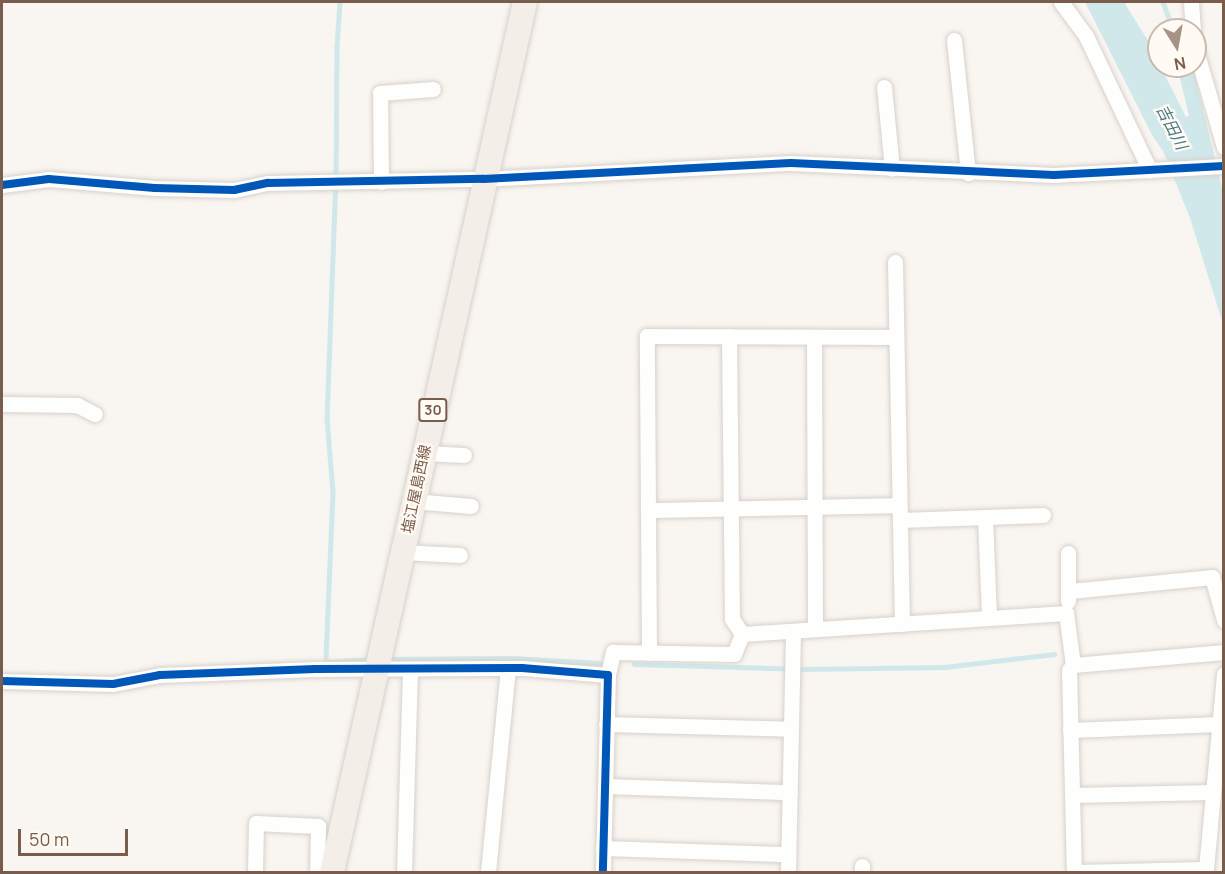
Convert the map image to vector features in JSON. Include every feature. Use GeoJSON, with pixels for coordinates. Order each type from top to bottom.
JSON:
{"type":"FeatureCollection","features":[{"type":"Feature","properties":{"kind":"main road","name":"塩江屋島西線"},"geometry":{"type":"LineString","coordinates":[[332,873],[483,179],[525,2]]}},
{"type":"Feature","properties":{"kind":"street"},"geometry":{"type":"LineString","coordinates":[[1061,2],[1086,36],[1156,170]]}},
{"type":"Feature","properties":{"kind":"street"},"geometry":{"type":"LineString","coordinates":[[1191,2],[1192,18]]}},
{"type":"Feature","properties":{"kind":"street"},"geometry":{"type":"LineString","coordinates":[[954,40],[968,173]]}},
{"type":"Feature","properties":{"kind":"street"},"geometry":{"type":"LineString","coordinates":[[1204,78],[1224,147]]}},
{"type":"Feature","properties":{"kind":"street"},"geometry":{"type":"LineString","coordinates":[[884,87],[892,169]]}},
{"type":"Feature","properties":{"kind":"street"},"geometry":{"type":"LineString","coordinates":[[381,182],[380,93],[433,89]]}},
{"type":"Feature","properties":{"kind":"street"},"geometry":{"type":"LineString","coordinates":[[2,185],[50,179],[155,188],[234,190],[268,183],[483,179],[791,164],[1054,176],[1222,166]]}},
{"type":"Feature","properties":{"kind":"street"},"geometry":{"type":"LineString","coordinates":[[895,262],[902,624]]}},
{"type":"Feature","properties":{"kind":"street"},"geometry":{"type":"LineString","coordinates":[[649,652],[647,336],[896,337]]}},
{"type":"Feature","properties":{"kind":"street"},"geometry":{"type":"LineString","coordinates":[[729,336],[732,619],[742,634]]}},
{"type":"Feature","properties":{"kind":"street"},"geometry":{"type":"LineString","coordinates":[[814,337],[815,629]]}},
{"type":"Feature","properties":{"kind":"street"},"geometry":{"type":"LineString","coordinates":[[2,404],[77,405],[95,414]]}},
{"type":"Feature","properties":{"kind":"street"},"geometry":{"type":"LineString","coordinates":[[424,453],[464,455]]}},
{"type":"Feature","properties":{"kind":"street"},"geometry":{"type":"LineString","coordinates":[[413,501],[471,506]]}},
{"type":"Feature","properties":{"kind":"street"},"geometry":{"type":"LineString","coordinates":[[648,510],[815,506],[985,517],[1043,515]]}},
{"type":"Feature","properties":{"kind":"street"},"geometry":{"type":"LineString","coordinates":[[985,517],[989,618]]}},
{"type":"Feature","properties":{"kind":"street"},"geometry":{"type":"LineString","coordinates":[[402,552],[460,555]]}},
{"type":"Feature","properties":{"kind":"street"},"geometry":{"type":"LineString","coordinates":[[1068,553],[1070,591],[1066,613],[1073,665],[1069,670],[1074,872],[1206,869],[1224,674]]}},
{"type":"Feature","properties":{"kind":"street"},"geometry":{"type":"LineString","coordinates":[[1070,591],[1212,577],[1224,620]]}},
{"type":"Feature","properties":{"kind":"street"},"geometry":{"type":"LineString","coordinates":[[742,634],[1066,613]]}},
{"type":"Feature","properties":{"kind":"street"},"geometry":{"type":"LineString","coordinates":[[788,873],[794,631]]}},
{"type":"Feature","properties":{"kind":"street"},"geometry":{"type":"LineString","coordinates":[[603,873],[608,675],[613,652],[734,654],[742,634]]}},
{"type":"Feature","properties":{"kind":"street"},"geometry":{"type":"LineString","coordinates":[[1073,665],[1224,652]]}},
{"type":"Feature","properties":{"kind":"street"},"geometry":{"type":"LineString","coordinates":[[2,681],[113,684],[160,675],[315,669],[378,663],[410,670],[508,668],[608,675]]}},
{"type":"Feature","properties":{"kind":"street"},"geometry":{"type":"LineString","coordinates":[[488,873],[508,668]]}},
{"type":"Feature","properties":{"kind":"street"},"geometry":{"type":"LineString","coordinates":[[404,873],[410,670]]}},
{"type":"Feature","properties":{"kind":"street"},"geometry":{"type":"LineString","coordinates":[[606,724],[791,729]]}},
{"type":"Feature","properties":{"kind":"street"},"geometry":{"type":"LineString","coordinates":[[1070,730],[1219,724]]}},
{"type":"Feature","properties":{"kind":"street"},"geometry":{"type":"LineString","coordinates":[[605,786],[790,792]]}},
{"type":"Feature","properties":{"kind":"street"},"geometry":{"type":"LineString","coordinates":[[1072,795],[1213,792]]}},
{"type":"Feature","properties":{"kind":"street"},"geometry":{"type":"LineString","coordinates":[[255,873],[256,823],[318,826],[317,873]]}},
{"type":"Feature","properties":{"kind":"street"},"geometry":{"type":"LineString","coordinates":[[603,848],[788,854]]}},
{"type":"Feature","properties":{"kind":"water","name":"吉田川"},"geometry":{"type":"Polygon","coordinates":[[[1085,2],[1124,2],[1147,39],[1147,78],[1166,78],[1186,117],[1189,116],[1180,78],[1195,78],[1223,192],[1223,324],[1190,218],[1163,151],[1152,135],[1085,2]]]}},
{"type":"Feature","properties":{"kind":"waterway"},"geometry":{"type":"LineString","coordinates":[[340,2],[327,418],[333,492],[326,662],[373,659]]}},
{"type":"Feature","properties":{"kind":"waterway"},"geometry":{"type":"LineString","coordinates":[[1163,2],[1169,18]]}},
{"type":"Feature","properties":{"kind":"waterway"},"geometry":{"type":"LineString","coordinates":[[634,664],[803,669],[945,667],[1054,654]]}},
{"type":"Feature","properties":{"kind":"waterway"},"geometry":{"type":"LineString","coordinates":[[387,659],[511,658],[600,663]]}},
{"type":"Feature","properties":{"kind":"cycle path"},"geometry":{"type":"LineString","coordinates":[[2,185],[49,179],[155,188],[234,190],[268,183],[483,179],[791,163],[1054,175],[1224,166]]}},
{"type":"Feature","properties":{"kind":"cycle path"},"geometry":{"type":"LineString","coordinates":[[2,681],[113,684],[160,675],[315,669],[522,668],[608,675],[603,872]]}}]}
